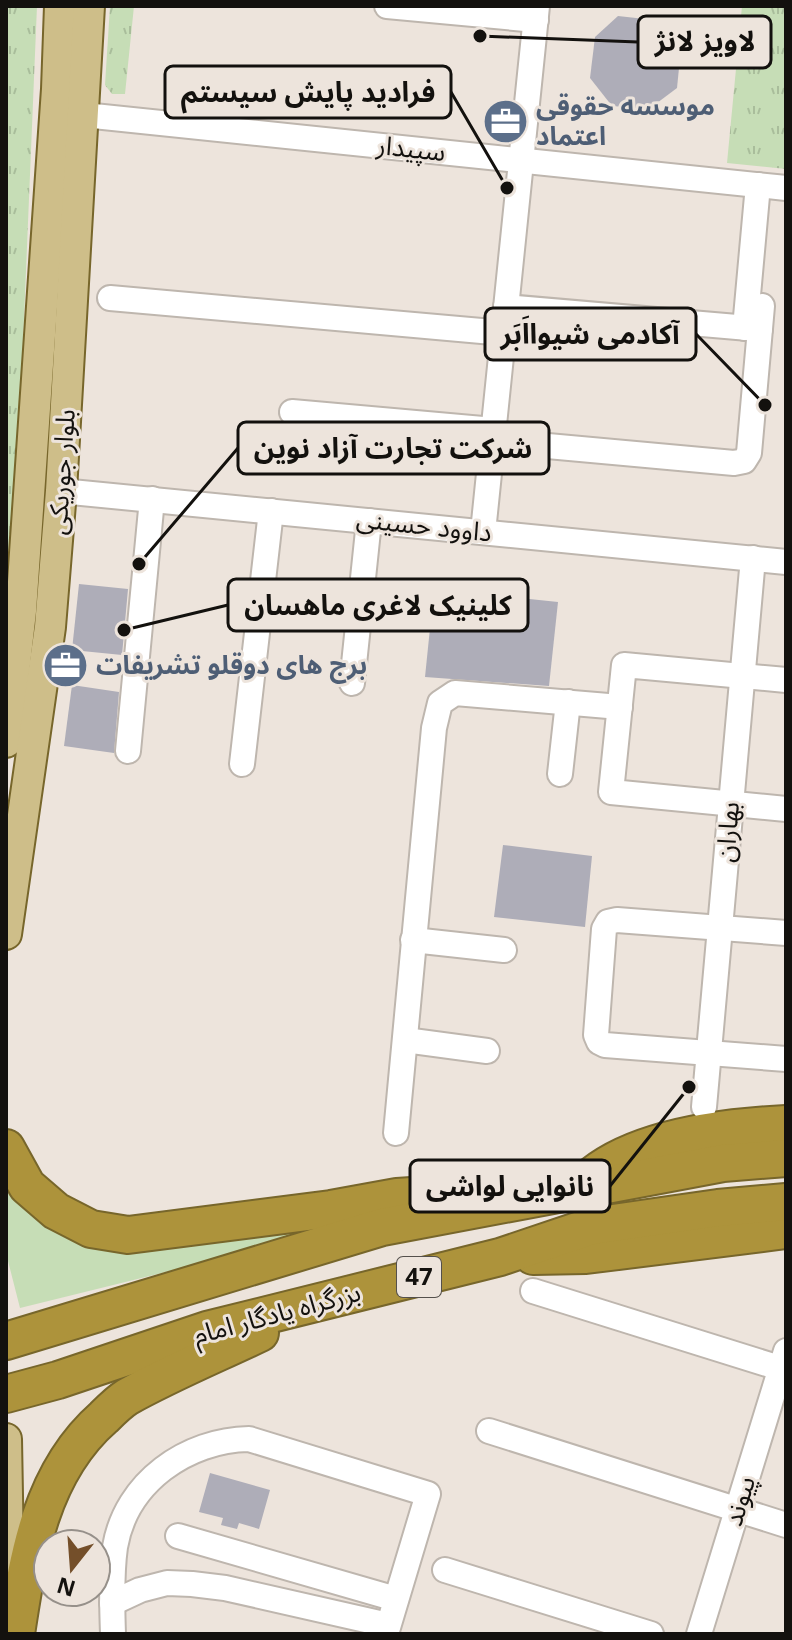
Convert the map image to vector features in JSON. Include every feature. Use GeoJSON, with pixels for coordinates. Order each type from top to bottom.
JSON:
{"type":"FeatureCollection","features":[{"type":"Feature","properties":{"kind":"highway"},"geometry":{"type":"LineString","coordinates":[[578,1189],[597,1171],[638,1149],[706,1132],[786,1124]]}},
{"type":"Feature","properties":{"kind":"highway"},"geometry":{"type":"LineString","coordinates":[[6,1148],[27,1186],[48,1205],[71,1221],[108,1232],[153,1233],[397,1197],[456,1193],[502,1204]]}},
{"type":"Feature","properties":{"kind":"highway","name":"بزرگراه یادگار امام"},"geometry":{"type":"LineString","coordinates":[[22,1335],[382,1227],[723,1163],[786,1158]]}},
{"type":"Feature","properties":{"kind":"highway","name":"بزرگراه یادگار امام"},"geometry":{"type":"LineString","coordinates":[[6,1394],[58,1380],[207,1330],[500,1257],[592,1226],[786,1202]]}},
{"type":"Feature","properties":{"kind":"highway"},"geometry":{"type":"LineString","coordinates":[[500,1257],[586,1255],[786,1230]]}},
{"type":"Feature","properties":{"kind":"highway"},"geometry":{"type":"LineString","coordinates":[[16,1634],[36,1529],[53,1482],[68,1456],[92,1427],[125,1399],[320,1303]]}},
{"type":"Feature","properties":{"kind":"main road","name":"بلوار جوریکی"},"geometry":{"type":"LineString","coordinates":[[6,742],[21,611],[60,6]]}},
{"type":"Feature","properties":{"kind":"main road","name":"بلوار جوریکی"},"geometry":{"type":"LineString","coordinates":[[6,934],[50,627],[61,491],[89,6]]}},
{"type":"Feature","properties":{"kind":"main road"},"geometry":{"type":"LineString","coordinates":[[21,611],[50,627]]}},
{"type":"Feature","properties":{"kind":"main road"},"geometry":{"type":"LineString","coordinates":[[6,1439],[9,1634]]}},
{"type":"Feature","properties":{"kind":"street"},"geometry":{"type":"LineString","coordinates":[[387,6],[537,13],[483,532]]}},
{"type":"Feature","properties":{"kind":"street","name":"سپیدار"},"geometry":{"type":"LineString","coordinates":[[84,115],[786,188]]}},
{"type":"Feature","properties":{"kind":"street"},"geometry":{"type":"LineString","coordinates":[[292,412],[734,463],[744,461],[749,453],[760,315],[758,185]]}},
{"type":"Feature","properties":{"kind":"street"},"geometry":{"type":"LineString","coordinates":[[110,298],[504,333]]}},
{"type":"Feature","properties":{"kind":"street"},"geometry":{"type":"LineString","coordinates":[[506,307],[760,315]]}},
{"type":"Feature","properties":{"kind":"street","name":"داوود حسینی"},"geometry":{"type":"LineString","coordinates":[[61,491],[786,562]]}},
{"type":"Feature","properties":{"kind":"street"},"geometry":{"type":"LineString","coordinates":[[128,751],[152,499]]}},
{"type":"Feature","properties":{"kind":"street"},"geometry":{"type":"LineString","coordinates":[[242,764],[271,511]]}},
{"type":"Feature","properties":{"kind":"street"},"geometry":{"type":"LineString","coordinates":[[352,683],[369,521]]}},
{"type":"Feature","properties":{"kind":"street","name":"بهاران"},"geometry":{"type":"LineString","coordinates":[[704,1107],[753,558]]}},
{"type":"Feature","properties":{"kind":"street"},"geometry":{"type":"LineString","coordinates":[[786,680],[624,665],[611,792],[786,809]]}},
{"type":"Feature","properties":{"kind":"street"},"geometry":{"type":"LineString","coordinates":[[396,1133],[434,728],[440,703],[455,693],[620,707]]}},
{"type":"Feature","properties":{"kind":"street"},"geometry":{"type":"LineString","coordinates":[[560,774],[568,702]]}},
{"type":"Feature","properties":{"kind":"street"},"geometry":{"type":"LineString","coordinates":[[786,933],[617,920],[608,922],[604,929],[596,1035],[599,1042],[605,1045],[786,1059]]}},
{"type":"Feature","properties":{"kind":"street"},"geometry":{"type":"LineString","coordinates":[[413,940],[504,950]]}},
{"type":"Feature","properties":{"kind":"street"},"geometry":{"type":"LineString","coordinates":[[405,1040],[487,1051]]}},
{"type":"Feature","properties":{"kind":"street"},"geometry":{"type":"LineString","coordinates":[[533,1291],[784,1363]]}},
{"type":"Feature","properties":{"kind":"street","name":"پیوند"},"geometry":{"type":"LineString","coordinates":[[699,1634],[784,1363]]}},
{"type":"Feature","properties":{"kind":"street"},"geometry":{"type":"LineString","coordinates":[[489,1431],[786,1525]]}},
{"type":"Feature","properties":{"kind":"street"},"geometry":{"type":"LineString","coordinates":[[112,1603],[140,1590],[167,1583],[192,1584],[225,1588],[387,1630],[428,1494],[249,1439],[225,1439],[199,1446],[174,1459],[152,1478],[126,1516],[115,1545],[112,1603],[113,1634]]}},
{"type":"Feature","properties":{"kind":"street"},"geometry":{"type":"LineString","coordinates":[[178,1536],[396,1599]]}},
{"type":"Feature","properties":{"kind":"street"},"geometry":{"type":"LineString","coordinates":[[445,1570],[651,1634]]}},
{"type":"Feature","properties":{"kind":"green space"},"geometry":{"type":"Polygon","coordinates":[[[6,6],[37,6],[15,536],[6,613],[6,6]]]}},
{"type":"Feature","properties":{"kind":"green space"},"geometry":{"type":"Polygon","coordinates":[[[110,6],[134,6],[125,94],[112,94],[105,85],[110,6]]]}},
{"type":"Feature","properties":{"kind":"green space"},"geometry":{"type":"Polygon","coordinates":[[[742,6],[786,6],[786,169],[727,163],[742,6]]]}},
{"type":"Feature","properties":{"kind":"green space"},"geometry":{"type":"Polygon","coordinates":[[[6,1176],[66,1226],[392,1207],[178,1269],[20,1308],[7,1257],[6,1176]]]}},
{"type":"Feature","properties":{"kind":"building"},"geometry":{"type":"Polygon","coordinates":[[[618,16],[654,20],[681,48],[677,88],[649,109],[612,106],[590,78],[595,37],[618,16]]]}},
{"type":"Feature","properties":{"kind":"building"},"geometry":{"type":"Polygon","coordinates":[[[79,584],[128,589],[122,655],[72,650],[79,584]]]}},
{"type":"Feature","properties":{"kind":"building"},"geometry":{"type":"Polygon","coordinates":[[[434,589],[558,602],[549,686],[425,677],[434,589]]]}},
{"type":"Feature","properties":{"kind":"building"},"geometry":{"type":"Polygon","coordinates":[[[72,685],[119,692],[114,753],[64,746],[72,685]]]}},
{"type":"Feature","properties":{"kind":"building"},"geometry":{"type":"Polygon","coordinates":[[[503,845],[592,856],[585,927],[494,917],[503,845]]]}},
{"type":"Feature","properties":{"kind":"building"},"geometry":{"type":"Polygon","coordinates":[[[210,1473],[270,1490],[259,1529],[239,1523],[237,1529],[221,1525],[223,1518],[199,1512],[210,1473]]]}},
{"type":"Feature","properties":{"kind":"place","name":"لاويز لانژ"},"geometry":{"type":"Point","coordinates":[480,36]}},
{"type":"Feature","properties":{"kind":"place","name":"موسسه حقوقی اعتماد"},"geometry":{"type":"Point","coordinates":[505,121]}},
{"type":"Feature","properties":{"kind":"place","name":"فرادید پایش سیستم"},"geometry":{"type":"Point","coordinates":[507,188]}},
{"type":"Feature","properties":{"kind":"place","name":"آکادمی شیوااَبَر"},"geometry":{"type":"Point","coordinates":[765,405]}},
{"type":"Feature","properties":{"kind":"place","name":"شرکت تجارت آزاد نوین"},"geometry":{"type":"Point","coordinates":[139,564]}},
{"type":"Feature","properties":{"kind":"place","name":"کلینیک لاغری ماهسان"},"geometry":{"type":"Point","coordinates":[124,630]}},
{"type":"Feature","properties":{"kind":"place","name":"برج های دوقلو تشریفات"},"geometry":{"type":"Point","coordinates":[65,665]}},
{"type":"Feature","properties":{"kind":"place","name":"نانوایی لواشی"},"geometry":{"type":"Point","coordinates":[689,1087]}}]}
